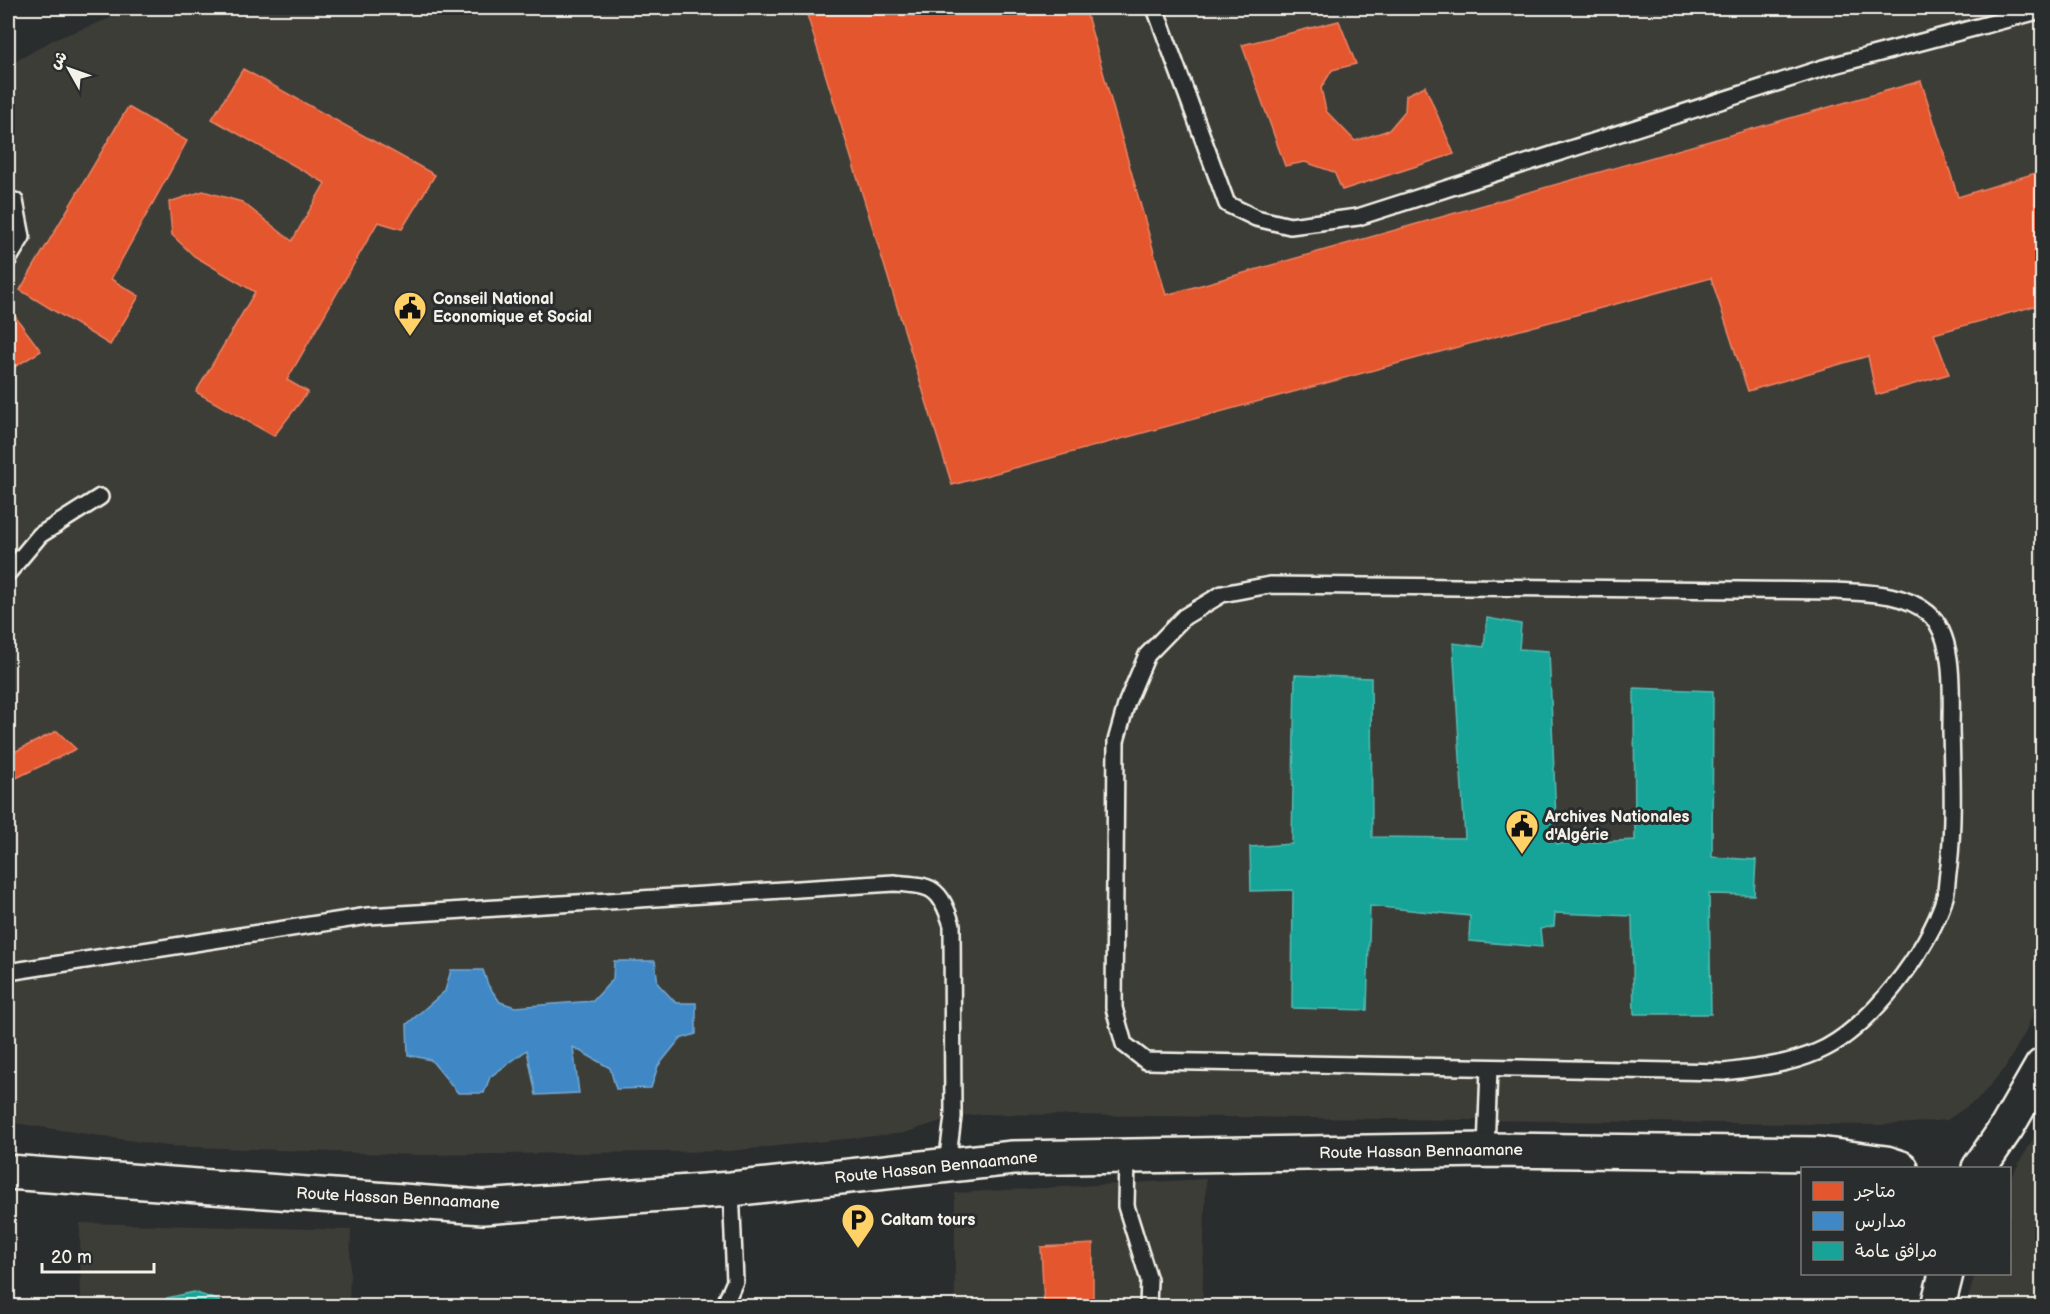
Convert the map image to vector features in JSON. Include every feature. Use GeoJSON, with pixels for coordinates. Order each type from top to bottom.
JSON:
{"type":"FeatureCollection","features":[{"type":"Feature","properties":{"kind":"main road"},"geometry":{"type":"LineString","coordinates":[[1980,1167],[2043,1066]]}},
{"type":"Feature","properties":{"kind":"main road","name":"Route Hassan Bennaamane"},"geometry":{"type":"LineString","coordinates":[[8,1172],[483,1207],[731,1189],[1013,1158],[1486,1150],[1820,1154],[1886,1163],[1898,1167]]}},
{"type":"Feature","properties":{"kind":"main road"},"geometry":{"type":"LineString","coordinates":[[1938,1306],[1946,1275]]}},
{"type":"Feature","properties":{"kind":"lane"},"geometry":{"type":"LineString","coordinates":[[1155,8],[1227,204],[1256,218],[1290,226],[1358,217],[1823,68],[2043,10]]}},
{"type":"Feature","properties":{"kind":"lane"},"geometry":{"type":"LineString","coordinates":[[8,260],[22,237],[15,201]]}},
{"type":"Feature","properties":{"kind":"lane"},"geometry":{"type":"LineString","coordinates":[[8,573],[40,536],[100,497]]}},
{"type":"Feature","properties":{"kind":"lane"},"geometry":{"type":"LineString","coordinates":[[1270,585],[1836,591],[1892,595],[1927,612],[1942,630],[1950,669],[1953,831],[1945,897],[1926,940],[1890,989],[1856,1028],[1819,1052],[1781,1065],[1735,1070],[1489,1068],[1146,1061],[1124,1044],[1114,1008],[1116,741],[1127,702],[1146,655],[1184,616],[1222,594],[1270,585]]}},
{"type":"Feature","properties":{"kind":"lane"},"geometry":{"type":"LineString","coordinates":[[8,972],[368,916],[894,884],[927,886],[944,902],[952,926],[953,1117],[947,1164]]}},
{"type":"Feature","properties":{"kind":"lane"},"geometry":{"type":"LineString","coordinates":[[1486,1150],[1489,1068]]}},
{"type":"Feature","properties":{"kind":"lane"},"geometry":{"type":"LineString","coordinates":[[1127,1156],[1126,1206],[1149,1280],[1148,1306]]}},
{"type":"Feature","properties":{"kind":"lane"},"geometry":{"type":"LineString","coordinates":[[724,1306],[728,1301],[736,1272],[731,1189]]}},
{"type":"Feature","properties":{"kind":"shaded area"},"geometry":{"type":"Polygon","coordinates":[[[137,8],[2042,8],[2042,992],[2025,1033],[2004,1069],[1978,1099],[1947,1120],[1884,1125],[982,1114],[953,1117],[904,1133],[729,1151],[418,1155],[167,1146],[8,1122],[8,66],[53,40],[137,8]]]}},
{"type":"Feature","properties":{"kind":"shaded area"},"geometry":{"type":"Polygon","coordinates":[[[2042,1124],[2042,1306],[1966,1306],[1975,1275],[2011,1275],[2011,1177],[2042,1124]]]}},
{"type":"Feature","properties":{"kind":"shaded area"},"geometry":{"type":"Polygon","coordinates":[[[1206,1179],[1202,1306],[955,1306],[955,1193],[1206,1179]]]}},
{"type":"Feature","properties":{"kind":"shaded area"},"geometry":{"type":"Polygon","coordinates":[[[80,1223],[351,1230],[349,1306],[81,1306],[80,1223]]]}},
{"type":"Feature","properties":{"kind":"building: متاجر"},"geometry":{"type":"Polygon","coordinates":[[[805,8],[1085,8],[1166,295],[1921,81],[1958,197],[2042,171],[2042,304],[1934,334],[1949,374],[1876,395],[1868,356],[1748,391],[1711,278],[952,485],[805,8]]]}},
{"type":"Feature","properties":{"kind":"building: متاجر"},"geometry":{"type":"Polygon","coordinates":[[[1339,21],[1356,64],[1332,70],[1321,88],[1326,111],[1355,141],[1389,130],[1405,111],[1406,95],[1425,86],[1454,154],[1342,190],[1334,172],[1305,162],[1285,166],[1242,45],[1339,21]]]}},
{"type":"Feature","properties":{"kind":"building: متاجر"},"geometry":{"type":"Polygon","coordinates":[[[243,69],[435,175],[402,229],[378,222],[287,380],[308,392],[274,436],[196,392],[255,292],[194,256],[172,235],[169,202],[203,191],[242,202],[292,241],[325,183],[212,119],[243,69]]]}},
{"type":"Feature","properties":{"kind":"building: متاجر"},"geometry":{"type":"Polygon","coordinates":[[[128,107],[187,141],[111,279],[139,296],[110,345],[20,290],[128,107]]]}},
{"type":"Feature","properties":{"kind":"building: متاجر"},"geometry":{"type":"Polygon","coordinates":[[[8,307],[41,351],[8,371],[8,307]]]}},
{"type":"Feature","properties":{"kind":"building: متاجر"},"geometry":{"type":"Polygon","coordinates":[[[57,731],[76,749],[8,782],[8,755],[57,731]]]}},
{"type":"Feature","properties":{"kind":"building: متاجر"},"geometry":{"type":"Polygon","coordinates":[[[1093,1244],[1093,1306],[1044,1306],[1041,1247],[1093,1244]]]}},
{"type":"Feature","properties":{"kind":"building: مدارس"},"geometry":{"type":"Polygon","coordinates":[[[614,961],[655,961],[658,984],[676,1003],[696,1003],[696,1034],[680,1039],[658,1066],[651,1088],[616,1089],[610,1068],[573,1047],[579,1093],[536,1095],[527,1050],[490,1077],[484,1093],[458,1093],[431,1060],[408,1055],[407,1024],[445,991],[451,970],[483,970],[488,985],[500,1002],[515,1007],[593,1001],[613,979],[614,961]]]}},
{"type":"Feature","properties":{"kind":"building: مرافق عامة"},"geometry":{"type":"Polygon","coordinates":[[[1487,618],[1521,624],[1519,649],[1549,651],[1557,844],[1635,840],[1634,688],[1713,691],[1712,857],[1756,860],[1754,895],[1709,894],[1711,1014],[1634,1014],[1632,916],[1555,913],[1554,926],[1540,929],[1542,947],[1469,941],[1470,916],[1370,906],[1367,1010],[1292,1008],[1293,890],[1251,891],[1250,847],[1292,844],[1295,675],[1371,678],[1372,837],[1465,838],[1453,643],[1484,647],[1487,618]]]}},
{"type":"Feature","properties":{"kind":"building: مرافق عامة"},"geometry":{"type":"Polygon","coordinates":[[[194,1292],[219,1301],[223,1306],[157,1306],[167,1298],[194,1292]]]}},
{"type":"Feature","properties":{"kind":"place","name":"Conseil National Economique et Social"},"geometry":{"type":"Point","coordinates":[410,337]}},
{"type":"Feature","properties":{"kind":"place","name":"Archives Nationales d'Algérie"},"geometry":{"type":"Point","coordinates":[1522,855]}},
{"type":"Feature","properties":{"kind":"place","name":"Caltam tours"},"geometry":{"type":"Point","coordinates":[858,1249]}}]}
